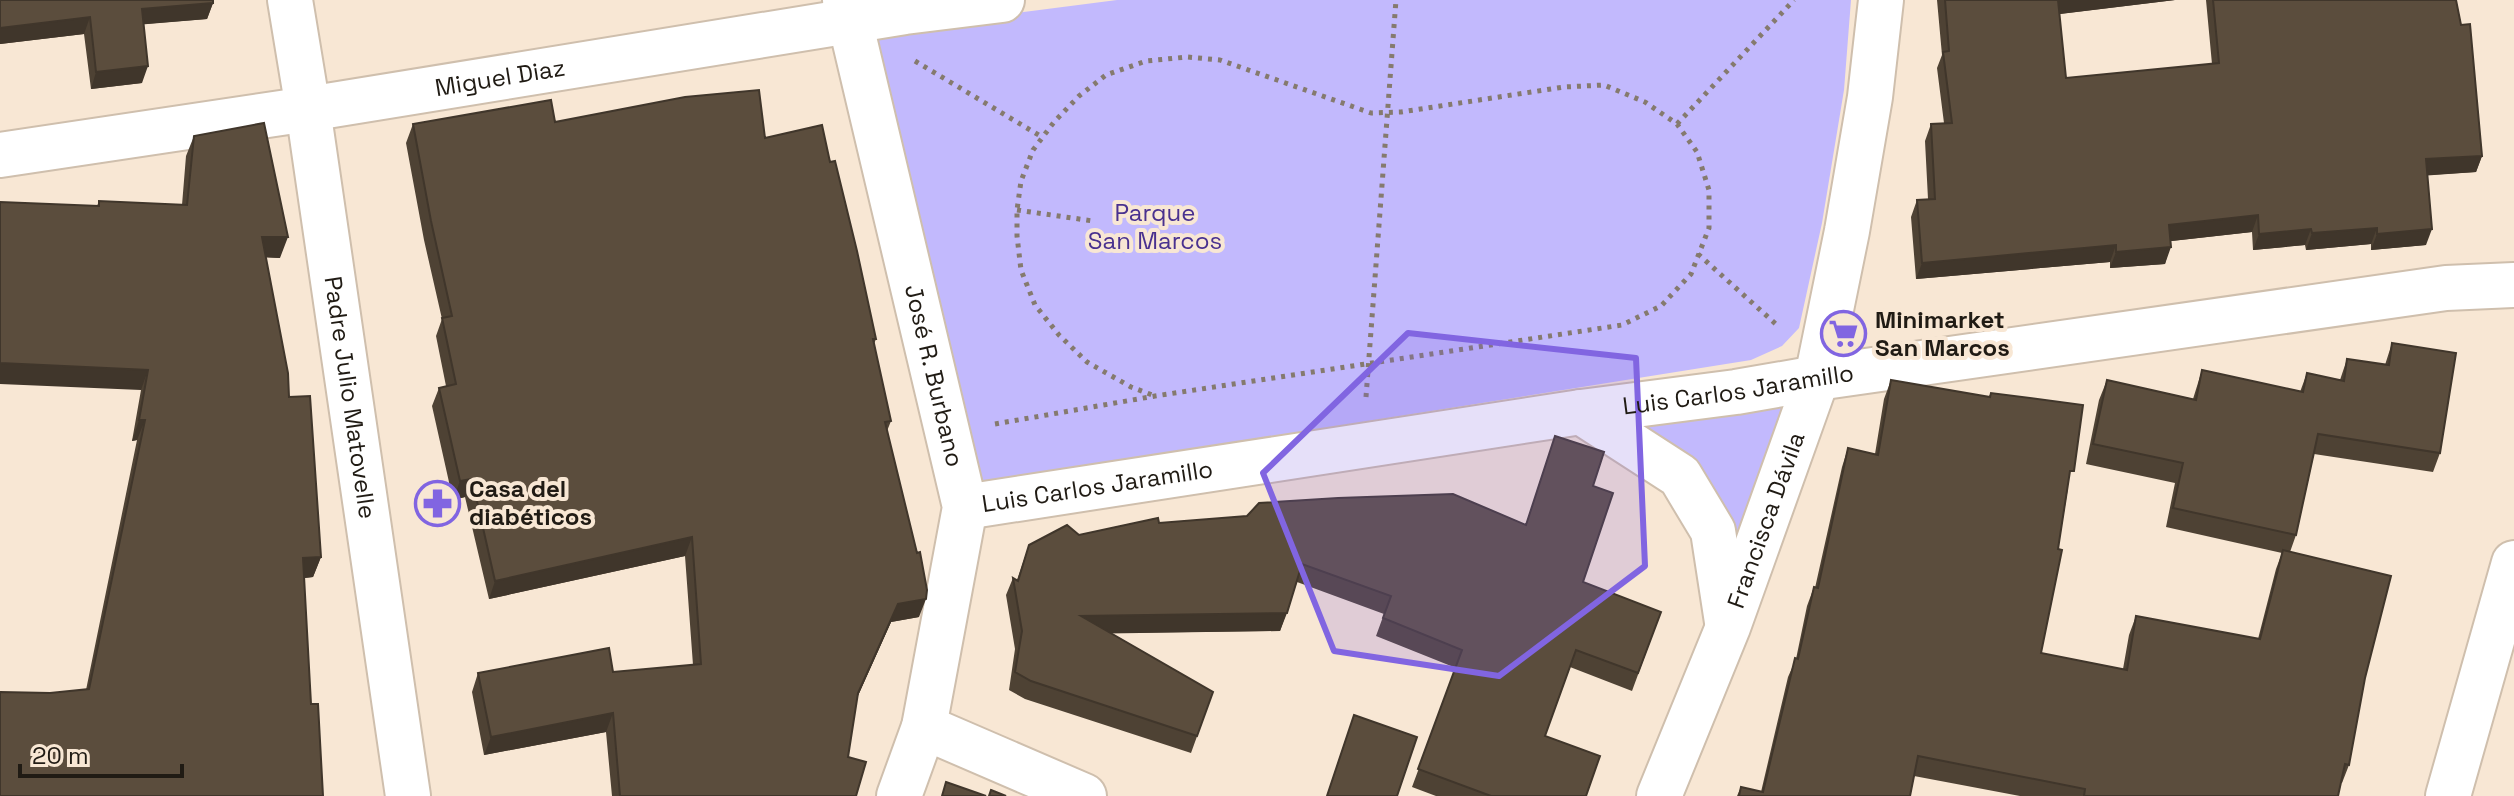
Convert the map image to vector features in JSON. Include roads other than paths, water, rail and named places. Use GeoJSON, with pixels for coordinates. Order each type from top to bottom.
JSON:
{"type":"FeatureCollection","features":[{"type":"Feature","properties":{"kind":"street","name":"Padre Julio Matovelle"},"geometry":{"type":"LineString","coordinates":[[290,0],[408,796]]}},
{"type":"Feature","properties":{"kind":"street","name":"Miguel Diaz"},"geometry":{"type":"LineString","coordinates":[[0,155],[308,109],[847,11],[1002,0]]}},
{"type":"Feature","properties":{"kind":"street","name":"Francisca Dávila"},"geometry":{"type":"LineString","coordinates":[[1659,796],[1728,627],[1818,371],[1870,97],[1881,0]]}},
{"type":"Feature","properties":{"kind":"street","name":"José R. Burbano"},"geometry":{"type":"LineString","coordinates":[[847,11],[965,507],[924,727],[899,796]]}},
{"type":"Feature","properties":{"kind":"street","name":"Luis Carlos Jaramillo"},"geometry":{"type":"LineString","coordinates":[[965,507],[1581,412],[1736,392],[1818,371],[2446,288],[2514,285]]}},
{"type":"Feature","properties":{"kind":"street"},"geometry":{"type":"LineString","coordinates":[[1581,412],[1680,476],[1713,531],[1728,627]]}},
{"type":"Feature","properties":{"kind":"street"},"geometry":{"type":"LineString","coordinates":[[2448,796],[2514,563]]}},
{"type":"Feature","properties":{"kind":"street"},"geometry":{"type":"LineString","coordinates":[[924,727],[1084,796]]}},
{"type":"Feature","properties":{"kind":"place","name":"Minimarket San Marcos"},"geometry":{"type":"Point","coordinates":[1844,334]}},
{"type":"Feature","properties":{"kind":"place","name":"Casa del diabéticos"},"geometry":{"type":"Point","coordinates":[438,503]}},
{"type":"Feature","properties":{"kind":"park label","name":"Parque San Marcos"},"geometry":{"type":"Point","coordinates":[1155,227]}}]}
